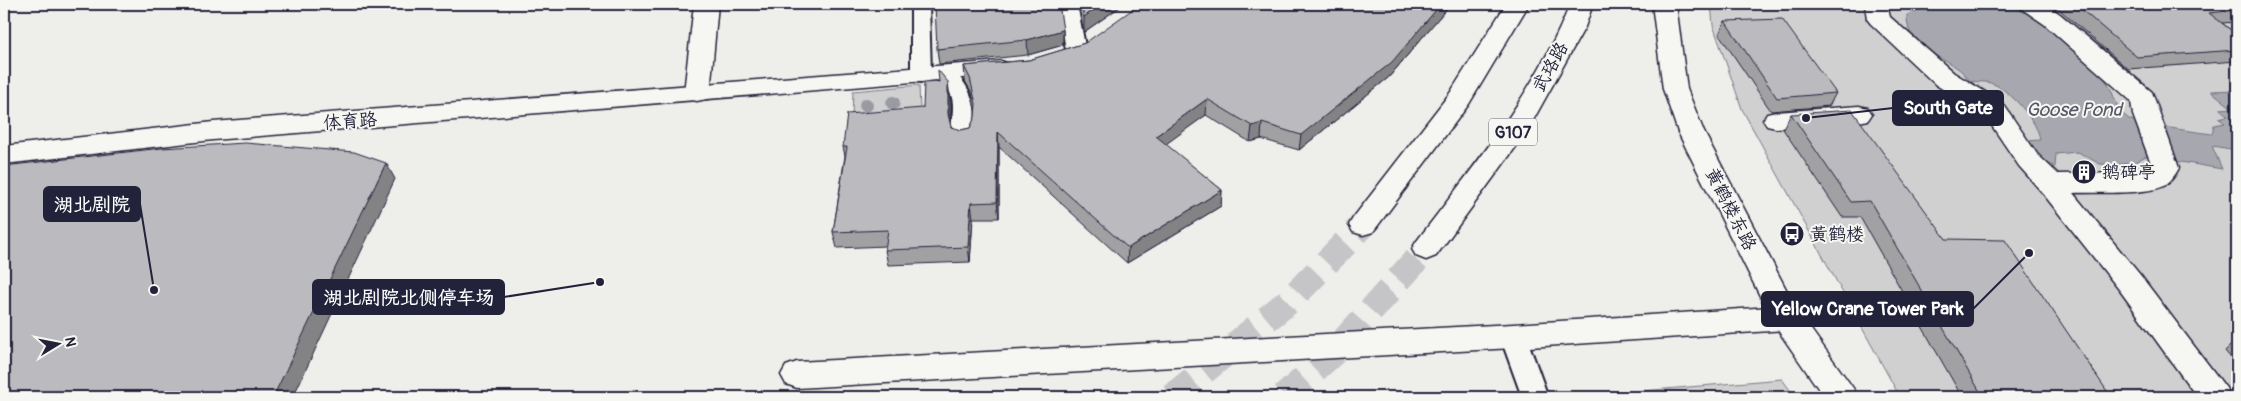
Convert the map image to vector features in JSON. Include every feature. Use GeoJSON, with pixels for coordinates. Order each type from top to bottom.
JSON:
{"type":"FeatureCollection","features":[{"type":"Feature","properties":{"kind":"main road"},"geometry":{"type":"LineString","coordinates":[[696,93],[706,4]]}},
{"type":"Feature","properties":{"kind":"main road"},"geometry":{"type":"LineString","coordinates":[[1363,224],[1460,98],[1517,4]]}},
{"type":"Feature","properties":{"kind":"main road","name":"武珞路"},"geometry":{"type":"LineString","coordinates":[[1426,249],[1513,133],[1573,27],[1581,4]]}},
{"type":"Feature","properties":{"kind":"main road","name":"黄鹤楼东路"},"geometry":{"type":"LineString","coordinates":[[1664,4],[1676,90],[1688,123],[1786,318],[1842,397]]}},
{"type":"Feature","properties":{"kind":"main road"},"geometry":{"type":"LineString","coordinates":[[1881,4],[1876,5],[1880,19],[1893,32],[1945,80],[1992,108],[2028,160],[2051,184],[2131,284],[2215,397]]}},
{"type":"Feature","properties":{"kind":"main road"},"geometry":{"type":"LineString","coordinates":[[2030,4],[2072,36],[2142,98],[2166,168],[2154,180],[2051,184]]}},
{"type":"Feature","properties":{"kind":"main road"},"geometry":{"type":"LineString","coordinates":[[1051,60],[1076,51],[1098,35]]}},
{"type":"Feature","properties":{"kind":"main road","name":"体育路"},"geometry":{"type":"LineString","coordinates":[[4,155],[213,131],[842,80],[931,75],[1022,66]]}},
{"type":"Feature","properties":{"kind":"main road"},"geometry":{"type":"LineString","coordinates":[[1924,110],[1992,108]]}},
{"type":"Feature","properties":{"kind":"main road"},"geometry":{"type":"LineString","coordinates":[[1776,120],[1858,114]]}},
{"type":"Feature","properties":{"kind":"main road"},"geometry":{"type":"LineString","coordinates":[[797,375],[1513,336],[1786,318]]}},
{"type":"Feature","properties":{"kind":"lane"},"geometry":{"type":"LineString","coordinates":[[920,4],[931,75],[958,87],[964,107],[963,137]]}},
{"type":"Feature","properties":{"kind":"lane"},"geometry":{"type":"LineString","coordinates":[[1068,4],[1076,51]]}},
{"type":"Feature","properties":{"kind":"lane"},"geometry":{"type":"LineString","coordinates":[[1513,336],[1535,397]]}},
{"type":"Feature","properties":{"kind":"shaded area"},"geometry":{"type":"Polygon","coordinates":[[[1711,4],[2237,4],[2237,397],[1900,397],[1742,109],[1713,25],[1711,4]]]}},
{"type":"Feature","properties":{"kind":"shaded area"},"geometry":{"type":"Polygon","coordinates":[[[919,85],[920,111],[852,117],[853,91],[919,85]]]}},
{"type":"Feature","properties":{"kind":"shaded area"},"geometry":{"type":"Polygon","coordinates":[[[1782,379],[1795,397],[1572,397],[1782,379]]]}},
{"type":"Feature","properties":{"kind":"water","name":"Goose Pond"},"geometry":{"type":"Polygon","coordinates":[[[1995,4],[2010,7],[2036,18],[2050,27],[2097,70],[2109,86],[2120,111],[2134,121],[2212,134],[2214,125],[2225,123],[2218,118],[2228,116],[2220,109],[2232,108],[2211,91],[2237,90],[2237,150],[2212,146],[2222,169],[2146,156],[2135,162],[2115,165],[2100,164],[2078,152],[2056,154],[2055,167],[2042,160],[2025,141],[2040,140],[2029,116],[2015,99],[1993,84],[1970,81],[1958,68],[1923,47],[1911,34],[1907,15],[1929,7],[1995,4]]]}},
{"type":"Feature","properties":{"kind":"building"},"geometry":{"type":"Polygon","coordinates":[[[935,4],[1059,4],[1063,30],[1027,40],[937,49],[935,4]]]}},
{"type":"Feature","properties":{"kind":"building"},"geometry":{"type":"Polygon","coordinates":[[[1081,4],[1102,4],[1084,17],[1081,4]]]}},
{"type":"Feature","properties":{"kind":"building"},"geometry":{"type":"Polygon","coordinates":[[[1140,4],[1441,4],[1392,62],[1301,135],[1262,123],[1252,126],[1207,99],[1156,136],[1222,190],[1128,248],[998,132],[997,202],[971,203],[968,247],[885,250],[888,230],[833,232],[847,147],[843,147],[847,114],[923,108],[924,83],[939,82],[938,70],[948,82],[948,114],[951,127],[961,130],[970,128],[975,117],[976,104],[970,78],[964,66],[1029,60],[1085,43],[1140,4]]]}},
{"type":"Feature","properties":{"kind":"building"},"geometry":{"type":"Polygon","coordinates":[[[2075,4],[2237,4],[2237,10],[2209,13],[2237,35],[2237,50],[2137,57],[2075,4]]]}},
{"type":"Feature","properties":{"kind":"building"},"geometry":{"type":"Polygon","coordinates":[[[1782,19],[1836,93],[1777,98],[1725,21],[1782,19]]]}},
{"type":"Feature","properties":{"kind":"building"},"geometry":{"type":"Polygon","coordinates":[[[1852,110],[1946,239],[2005,240],[2111,397],[1983,397],[1870,201],[1851,202],[1791,114],[1852,110]]]}},
{"type":"Feature","properties":{"kind":"building"},"geometry":{"type":"Polygon","coordinates":[[[245,143],[354,152],[386,163],[274,395],[270,397],[4,397],[4,166],[162,148],[245,143]]]}},
{"type":"Feature","properties":{"kind":"tunnel"},"geometry":{"type":"LineString","coordinates":[[1172,397],[1290,300],[1363,225]]}},
{"type":"Feature","properties":{"kind":"tunnel"},"geometry":{"type":"LineString","coordinates":[[1284,397],[1334,352],[1426,249]]}},
{"type":"Feature","properties":{"kind":"place","name":"South Gate"},"geometry":{"type":"Point","coordinates":[1806,118]}},
{"type":"Feature","properties":{"kind":"place","name":"鹅碑亭"},"geometry":{"type":"Point","coordinates":[2084,172]}},
{"type":"Feature","properties":{"kind":"place","name":"黄鹤楼"},"geometry":{"type":"Point","coordinates":[1792,234]}},
{"type":"Feature","properties":{"kind":"place","name":"Yellow Crane Tower Park"},"geometry":{"type":"Point","coordinates":[2029,253]}},
{"type":"Feature","properties":{"kind":"place","name":"湖北剧院北侧停车场"},"geometry":{"type":"Point","coordinates":[600,282]}},
{"type":"Feature","properties":{"kind":"place","name":"湖北剧院"},"geometry":{"type":"Point","coordinates":[154,290]}}]}
